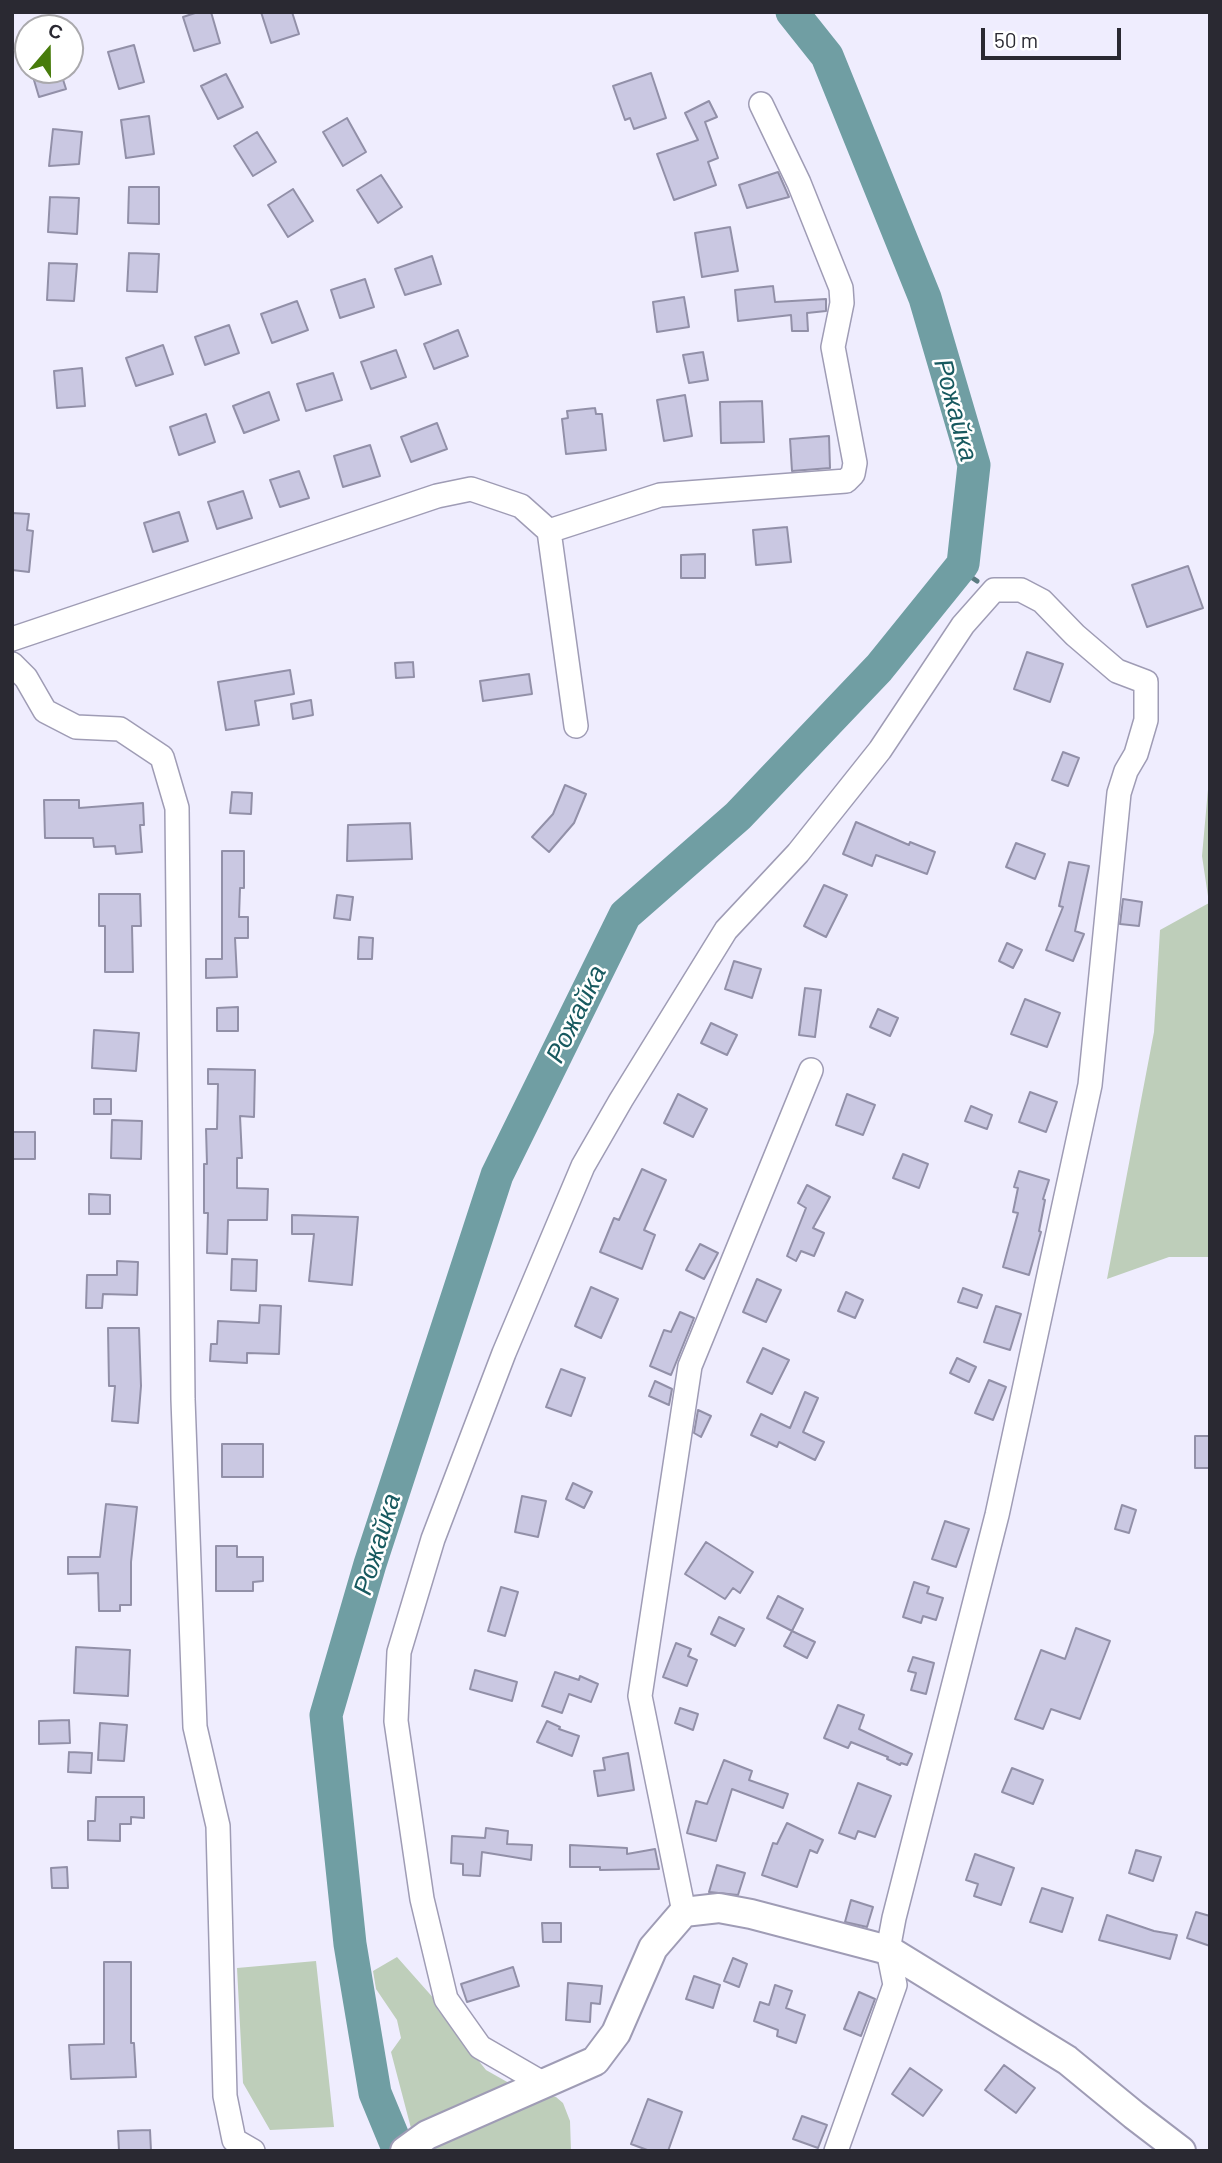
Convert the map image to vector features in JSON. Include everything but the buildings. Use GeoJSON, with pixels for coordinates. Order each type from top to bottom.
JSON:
{"type":"FeatureCollection","features":[{"type":"Feature","properties":{"kind":"street"},"geometry":{"type":"LineString","coordinates":[[549,531],[660,495],[846,481],[853,474],[855,463],[833,347],[842,303],[841,288],[799,183],[761,104]]}},
{"type":"Feature","properties":{"kind":"street"},"geometry":{"type":"LineString","coordinates":[[12,639],[437,496],[471,489],[521,506],[549,531],[576,726]]}},
{"type":"Feature","properties":{"kind":"street"},"geometry":{"type":"LineString","coordinates":[[544,2084],[480,2047],[446,1999],[422,1899],[396,1721],[399,1652],[433,1539],[504,1353],[583,1166],[726,930],[798,853],[880,750],[963,625],[994,590],[1021,590],[1042,601],[1075,635],[1117,671],[1146,682],[1146,720],[1136,754],[1126,771],[1119,793],[1090,1085],[997,1515],[888,1950],[895,1985],[836,2151]]}},
{"type":"Feature","properties":{"kind":"street"},"geometry":{"type":"LineString","coordinates":[[12,664],[26,678],[46,711],[76,727],[120,729],[162,757],[177,808],[183,1399],[195,1727],[218,1826],[225,2096],[240,2147]]}},
{"type":"Feature","properties":{"kind":"street"},"geometry":{"type":"LineString","coordinates":[[684,1912],[640,1696],[690,1366],[811,1070]]}},
{"type":"Feature","properties":{"kind":"street"},"geometry":{"type":"LineString","coordinates":[[416,2143],[595,2062],[616,2033],[653,1948],[684,1912],[719,1908],[888,1950],[1067,2060],[1181,2151]]}},
{"type":"Feature","properties":{"kind":"green space"},"geometry":{"type":"Polygon","coordinates":[[[1210,767],[1210,1257],[1169,1257],[1107,1279],[1154,1032],[1160,930],[1209,903],[1202,856],[1210,767]]]}},
{"type":"Feature","properties":{"kind":"green space"},"geometry":{"type":"Polygon","coordinates":[[[397,1957],[436,2001],[438,2010],[486,2070],[516,2087],[556,2097],[563,2103],[570,2121],[571,2151],[417,2151],[391,2052],[401,2038],[397,2020],[376,1989],[373,1971],[397,1957]]]}},
{"type":"Feature","properties":{"kind":"green space"},"geometry":{"type":"Polygon","coordinates":[[[316,1961],[334,2127],[270,2130],[243,2083],[237,1968],[316,1961]]]}},
{"type":"Feature","properties":{"kind":"waterway","name":"Рожайка"},"geometry":{"type":"LineString","coordinates":[[399,2151],[375,2093],[350,1944],[326,1715],[370,1564],[497,1175],[625,915],[738,816],[879,668],[963,564],[974,465],[925,298],[827,56],[792,12]]}},
{"type":"Feature","properties":{"kind":"waterway"},"geometry":{"type":"LineString","coordinates":[[963,564],[968,575],[977,581]]}}]}
